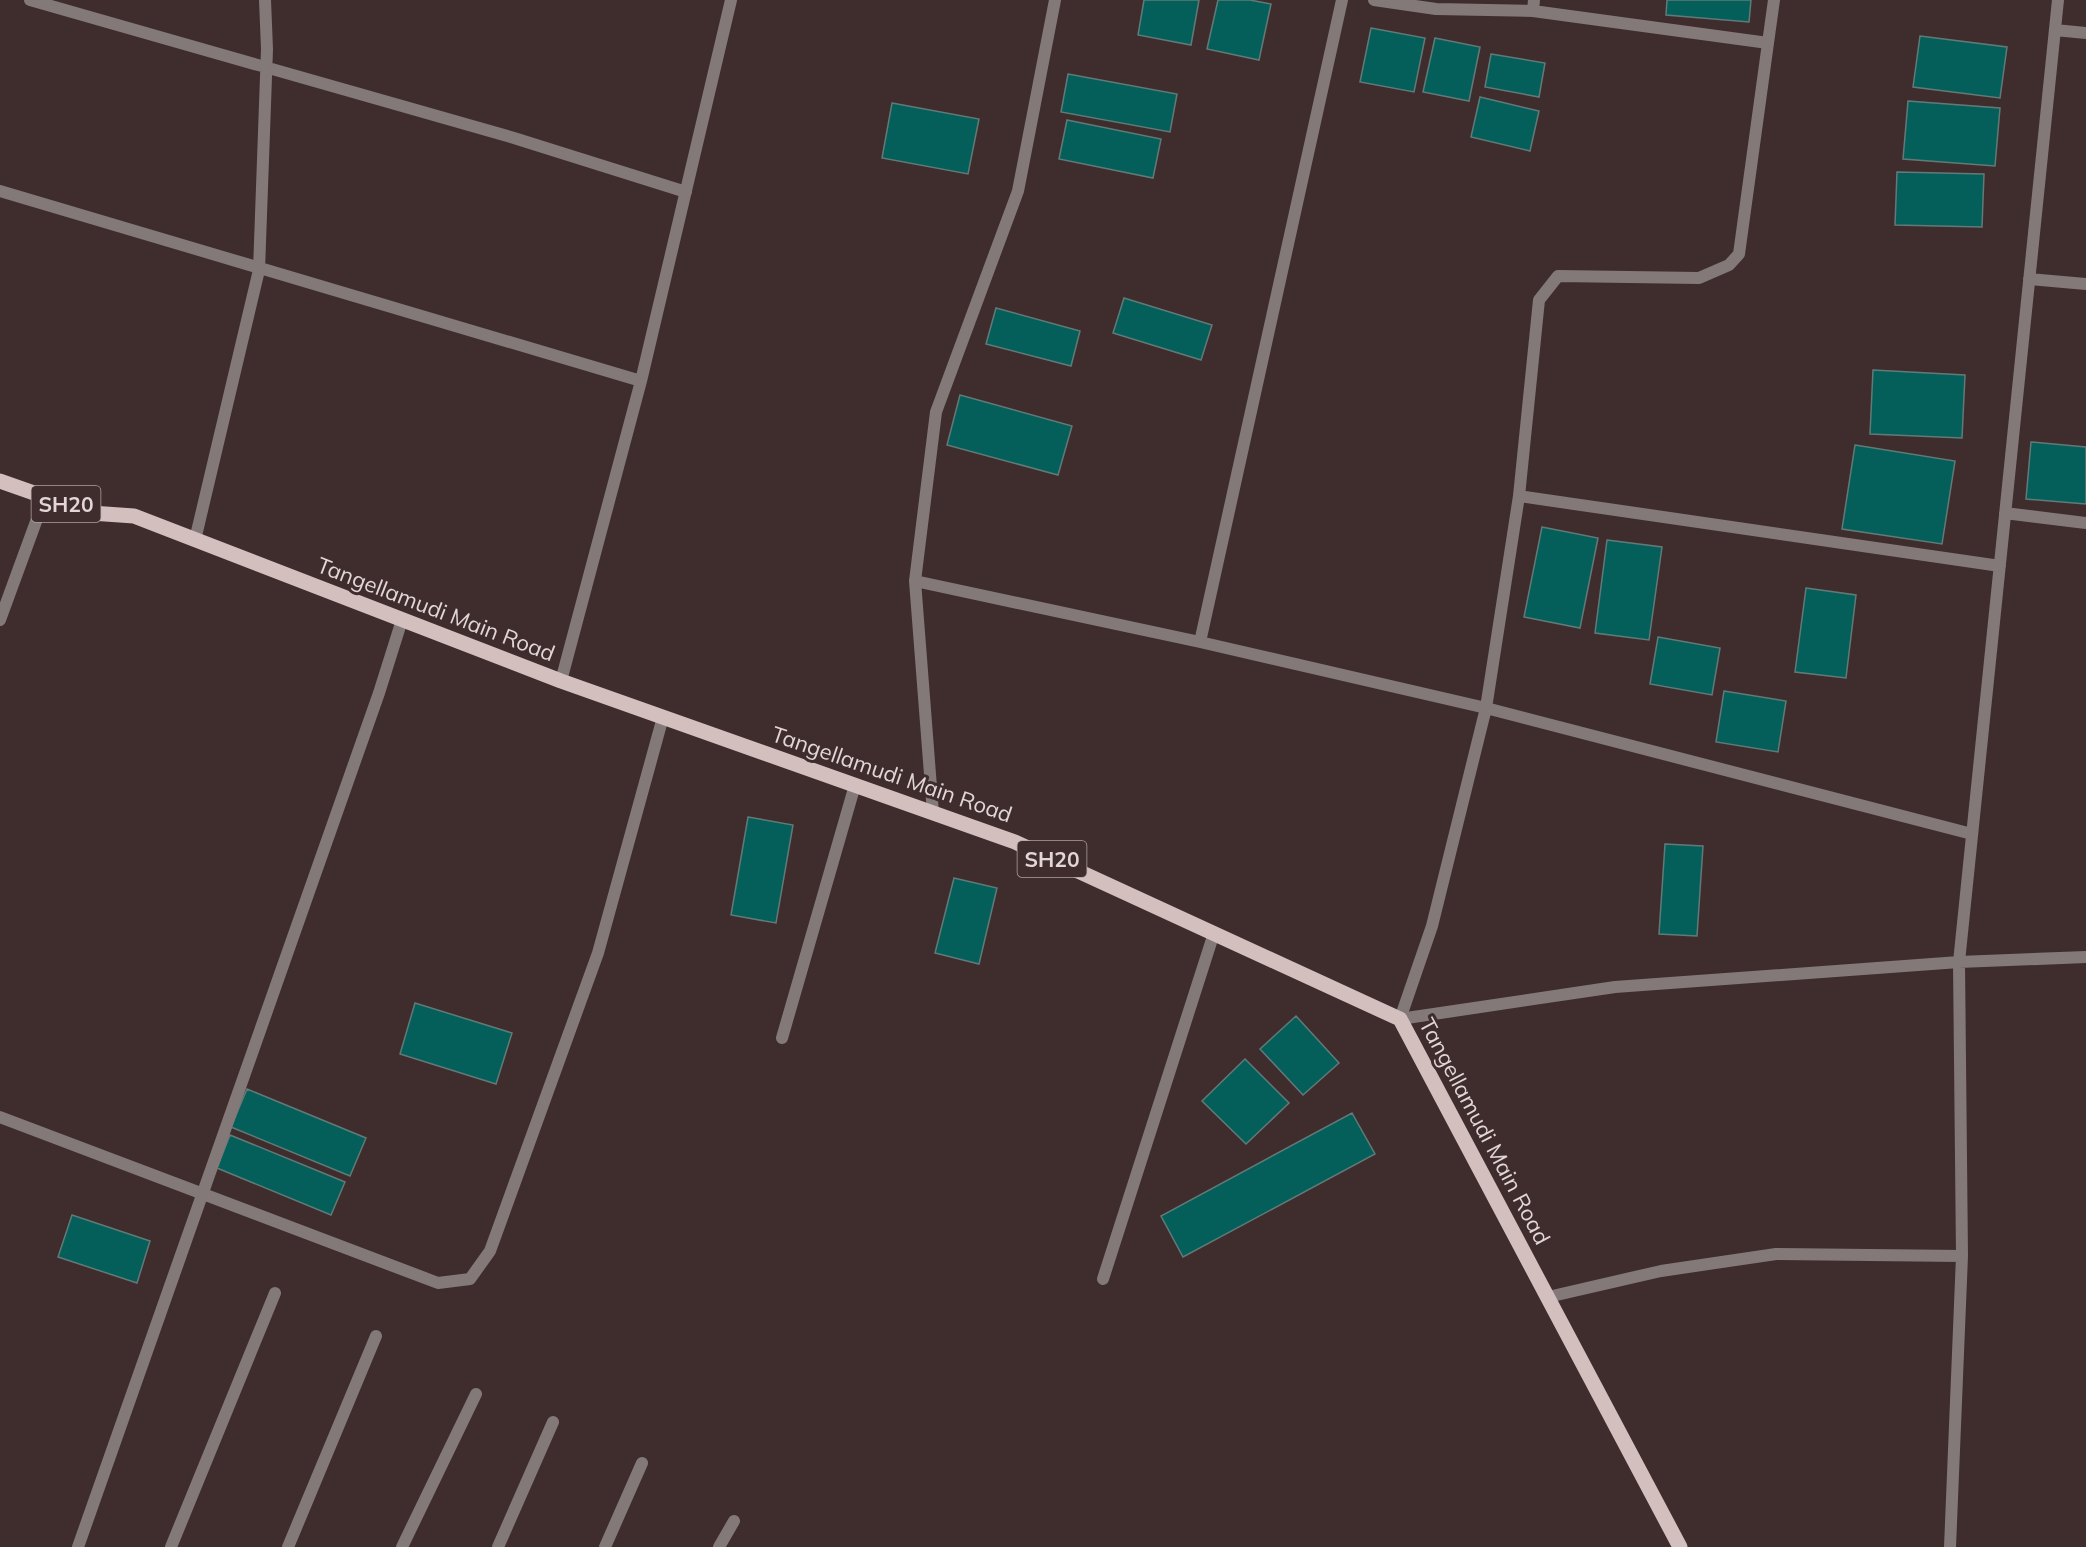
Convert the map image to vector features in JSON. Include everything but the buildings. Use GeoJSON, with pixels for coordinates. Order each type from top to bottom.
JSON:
{"type":"FeatureCollection","features":[{"type":"Feature","properties":{"kind":"main road","name":"SH20"},"geometry":{"type":"LineString","coordinates":[[0,481],[45,497]]}},
{"type":"Feature","properties":{"kind":"main road","name":"Tangellamudi Main Road"},"geometry":{"type":"LineString","coordinates":[[45,497],[91,513],[134,516],[561,681],[1015,842],[1400,1018],[1680,1547]]}},
{"type":"Feature","properties":{"kind":"street"},"geometry":{"type":"LineString","coordinates":[[30,0],[514,138],[686,192]]}},
{"type":"Feature","properties":{"kind":"street"},"geometry":{"type":"LineString","coordinates":[[195,540],[259,270],[266,68],[264,0]]}},
{"type":"Feature","properties":{"kind":"street"},"geometry":{"type":"LineString","coordinates":[[561,681],[641,381],[731,0]]}},
{"type":"Feature","properties":{"kind":"street"},"geometry":{"type":"LineString","coordinates":[[933,813],[915,581],[936,412],[1018,191],[1055,0]]}},
{"type":"Feature","properties":{"kind":"street"},"geometry":{"type":"LineString","coordinates":[[1200,642],[1342,0]]}},
{"type":"Feature","properties":{"kind":"street"},"geometry":{"type":"LineString","coordinates":[[1374,0],[1436,9],[1534,5],[1768,43]]}},
{"type":"Feature","properties":{"kind":"street"},"geometry":{"type":"LineString","coordinates":[[1774,0],[1739,254],[1729,265],[1699,278],[1558,276],[1539,300],[1519,496],[1486,708],[1432,926],[1400,1018],[1615,987],[1959,962],[2086,957]]}},
{"type":"Feature","properties":{"kind":"street"},"geometry":{"type":"LineString","coordinates":[[1950,1547],[1962,1256],[1959,962],[2058,0]]}},
{"type":"Feature","properties":{"kind":"street"},"geometry":{"type":"LineString","coordinates":[[2055,30],[2086,33]]}},
{"type":"Feature","properties":{"kind":"street"},"geometry":{"type":"LineString","coordinates":[[0,191],[259,270],[641,381]]}},
{"type":"Feature","properties":{"kind":"street"},"geometry":{"type":"LineString","coordinates":[[2029,279],[2086,284]]}},
{"type":"Feature","properties":{"kind":"street"},"geometry":{"type":"LineString","coordinates":[[1519,496],[2000,566]]}},
{"type":"Feature","properties":{"kind":"street"},"geometry":{"type":"LineString","coordinates":[[0,620],[45,497]]}},
{"type":"Feature","properties":{"kind":"street"},"geometry":{"type":"LineString","coordinates":[[2006,513],[2086,523]]}},
{"type":"Feature","properties":{"kind":"street"},"geometry":{"type":"LineString","coordinates":[[915,581],[1200,642],[1486,708],[1972,834]]}},
{"type":"Feature","properties":{"kind":"street"},"geometry":{"type":"LineString","coordinates":[[78,1547],[201,1192],[379,693],[402,620]]}},
{"type":"Feature","properties":{"kind":"street"},"geometry":{"type":"LineString","coordinates":[[0,1117],[438,1282],[470,1280],[490,1251],[598,954],[663,717]]}},
{"type":"Feature","properties":{"kind":"street"},"geometry":{"type":"LineString","coordinates":[[782,1038],[855,785]]}},
{"type":"Feature","properties":{"kind":"street"},"geometry":{"type":"LineString","coordinates":[[1103,1279],[1214,933]]}},
{"type":"Feature","properties":{"kind":"street"},"geometry":{"type":"LineString","coordinates":[[1548,1297],[1661,1271],[1776,1254],[1962,1256]]}},
{"type":"Feature","properties":{"kind":"street"},"geometry":{"type":"LineString","coordinates":[[171,1547],[275,1293]]}},
{"type":"Feature","properties":{"kind":"street"},"geometry":{"type":"LineString","coordinates":[[288,1547],[376,1336]]}},
{"type":"Feature","properties":{"kind":"street"},"geometry":{"type":"LineString","coordinates":[[402,1547],[476,1394]]}},
{"type":"Feature","properties":{"kind":"street"},"geometry":{"type":"LineString","coordinates":[[498,1547],[553,1422]]}},
{"type":"Feature","properties":{"kind":"street"},"geometry":{"type":"LineString","coordinates":[[605,1547],[642,1463]]}},
{"type":"Feature","properties":{"kind":"street"},"geometry":{"type":"LineString","coordinates":[[719,1547],[734,1521]]}}]}
